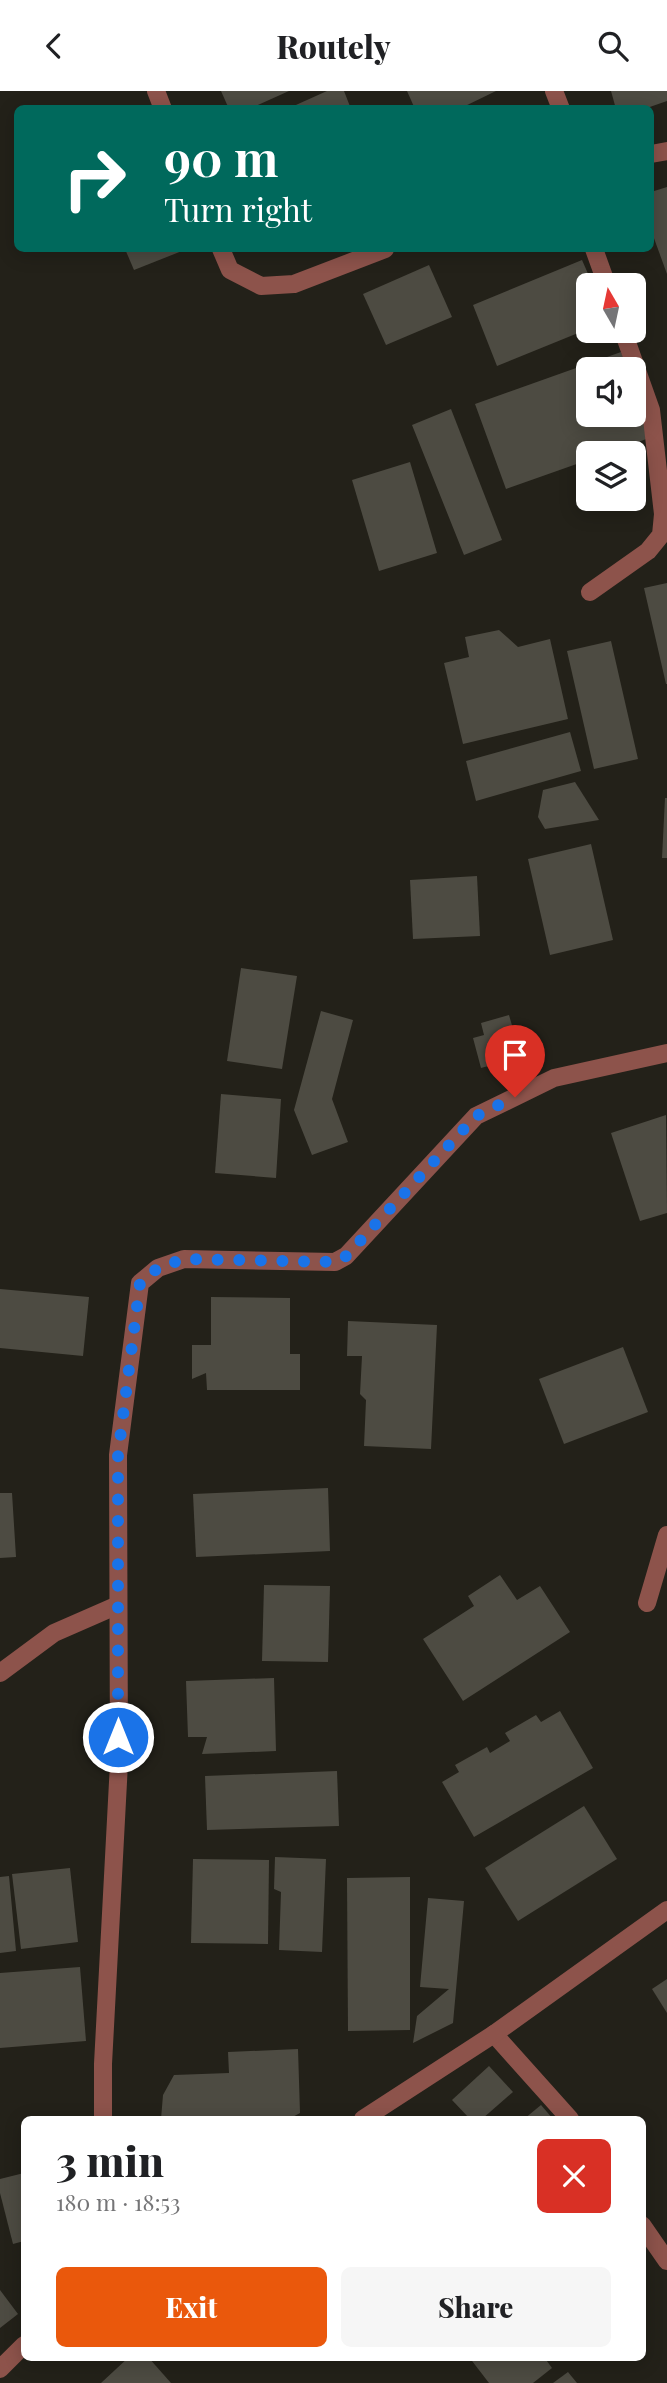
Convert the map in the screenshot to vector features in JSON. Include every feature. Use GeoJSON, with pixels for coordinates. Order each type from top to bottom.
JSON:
{"type":"FeatureCollection","features":[{"type":"Feature","properties":{"kind":"street"},"geometry":{"type":"LineString","coordinates":[[222,252],[230,270],[261,286],[293,284],[377,252]]}},
{"type":"Feature","properties":{"kind":"street"},"geometry":{"type":"LineString","coordinates":[[595,252],[603,273]]}},
{"type":"Feature","properties":{"kind":"street"},"geometry":{"type":"LineString","coordinates":[[590,592],[648,551],[661,535],[663,514],[651,410],[627,343]]}},
{"type":"Feature","properties":{"kind":"street"},"geometry":{"type":"LineString","coordinates":[[103,2116],[103,2064],[118,1763],[118,1455],[140,1283],[158,1268],[184,1259],[335,1262],[346,1256],[476,1116],[554,1079],[667,1053]]}},
{"type":"Feature","properties":{"kind":"street"},"geometry":{"type":"LineString","coordinates":[[647,1603],[667,1535]]}},
{"type":"Feature","properties":{"kind":"street"},"geometry":{"type":"LineString","coordinates":[[0,1673],[54,1633],[118,1605]]}},
{"type":"Feature","properties":{"kind":"street"},"geometry":{"type":"LineString","coordinates":[[368,2116],[494,2034],[667,1910]]}},
{"type":"Feature","properties":{"kind":"street"},"geometry":{"type":"LineString","coordinates":[[494,2034],[567,2116]]}},
{"type":"Feature","properties":{"kind":"street"},"geometry":{"type":"LineString","coordinates":[[646,2231],[667,2261]]}},
{"type":"Feature","properties":{"kind":"street"},"geometry":{"type":"LineString","coordinates":[[0,2369],[21,2348]]}},
{"type":"Feature","properties":{"kind":"building"},"geometry":{"type":"Polygon","coordinates":[[[221,91],[289,91],[258,105],[227,105],[221,91]]]}},
{"type":"Feature","properties":{"kind":"building"},"geometry":{"type":"Polygon","coordinates":[[[327,91],[344,91],[349,105],[296,105],[327,91]]]}},
{"type":"Feature","properties":{"kind":"building"},"geometry":{"type":"Polygon","coordinates":[[[407,91],[496,91],[467,105],[413,105],[407,91]]]}},
{"type":"Feature","properties":{"kind":"building"},"geometry":{"type":"Polygon","coordinates":[[[611,91],[667,91],[667,101],[654,106],[615,105],[611,91]]]}},
{"type":"Feature","properties":{"kind":"building"},"geometry":{"type":"Polygon","coordinates":[[[667,187],[667,274],[654,238],[654,191],[667,187]]]}},
{"type":"Feature","properties":{"kind":"building"},"geometry":{"type":"Polygon","coordinates":[[[126,252],[179,252],[134,270],[126,252]]]}},
{"type":"Feature","properties":{"kind":"building"},"geometry":{"type":"Polygon","coordinates":[[[582,260],[588,273],[576,273],[576,334],[497,366],[473,305],[582,260]]]}},
{"type":"Feature","properties":{"kind":"building"},"geometry":{"type":"Polygon","coordinates":[[[429,265],[452,317],[386,345],[363,294],[429,265]]]}},
{"type":"Feature","properties":{"kind":"building"},"geometry":{"type":"Polygon","coordinates":[[[621,352],[623,357],[607,357],[621,352]]]}},
{"type":"Feature","properties":{"kind":"building"},"geometry":{"type":"Polygon","coordinates":[[[576,368],[576,427],[646,427],[646,420],[652,437],[641,441],[576,441],[576,464],[506,489],[475,404],[576,368]]]}},
{"type":"Feature","properties":{"kind":"building"},"geometry":{"type":"Polygon","coordinates":[[[451,409],[502,540],[464,555],[412,425],[451,409]]]}},
{"type":"Feature","properties":{"kind":"building"},"geometry":{"type":"Polygon","coordinates":[[[410,462],[437,553],[379,571],[352,480],[410,462]]]}},
{"type":"Feature","properties":{"kind":"building"},"geometry":{"type":"Polygon","coordinates":[[[667,583],[667,684],[666,684],[644,588],[667,583]]]}},
{"type":"Feature","properties":{"kind":"building"},"geometry":{"type":"Polygon","coordinates":[[[499,630],[518,647],[550,639],[568,719],[463,744],[444,663],[469,657],[465,637],[499,630]]]}},
{"type":"Feature","properties":{"kind":"building"},"geometry":{"type":"Polygon","coordinates":[[[611,641],[638,759],[594,769],[567,651],[611,641]]]}},
{"type":"Feature","properties":{"kind":"building"},"geometry":{"type":"Polygon","coordinates":[[[570,732],[581,771],[476,801],[466,761],[570,732]]]}},
{"type":"Feature","properties":{"kind":"building"},"geometry":{"type":"Polygon","coordinates":[[[575,782],[599,820],[545,829],[538,817],[543,790],[575,782]]]}},
{"type":"Feature","properties":{"kind":"building"},"geometry":{"type":"Polygon","coordinates":[[[665,798],[667,858],[662,858],[665,798]]]}},
{"type":"Feature","properties":{"kind":"building"},"geometry":{"type":"Polygon","coordinates":[[[591,844],[613,940],[550,955],[528,859],[591,844]]]}},
{"type":"Feature","properties":{"kind":"building"},"geometry":{"type":"Polygon","coordinates":[[[477,876],[480,936],[413,939],[410,880],[477,876]]]}},
{"type":"Feature","properties":{"kind":"building"},"geometry":{"type":"Polygon","coordinates":[[[241,968],[297,976],[282,1069],[227,1061],[241,968]]]}},
{"type":"Feature","properties":{"kind":"building"},"geometry":{"type":"Polygon","coordinates":[[[321,1011],[353,1020],[332,1099],[348,1142],[312,1155],[294,1110],[321,1011]]]}},
{"type":"Feature","properties":{"kind":"building"},"geometry":{"type":"Polygon","coordinates":[[[509,1015],[521,1057],[481,1068],[473,1038],[484,1035],[481,1023],[509,1015]]]}},
{"type":"Feature","properties":{"kind":"building"},"geometry":{"type":"Polygon","coordinates":[[[221,1094],[281,1099],[276,1178],[215,1173],[221,1094]]]}},
{"type":"Feature","properties":{"kind":"building"},"geometry":{"type":"Polygon","coordinates":[[[666,1115],[667,1213],[640,1221],[611,1133],[666,1115]]]}},
{"type":"Feature","properties":{"kind":"building"},"geometry":{"type":"Polygon","coordinates":[[[0,1289],[89,1297],[83,1356],[0,1348],[0,1289]]]}},
{"type":"Feature","properties":{"kind":"building"},"geometry":{"type":"Polygon","coordinates":[[[211,1297],[290,1298],[290,1354],[300,1354],[300,1390],[207,1390],[206,1373],[192,1379],[192,1345],[211,1345],[211,1297]]]}},
{"type":"Feature","properties":{"kind":"building"},"geometry":{"type":"Polygon","coordinates":[[[348,1321],[437,1325],[431,1449],[364,1446],[366,1400],[360,1394],[362,1356],[347,1356],[348,1321]]]}},
{"type":"Feature","properties":{"kind":"building"},"geometry":{"type":"Polygon","coordinates":[[[623,1347],[648,1412],[564,1444],[539,1379],[623,1347]]]}},
{"type":"Feature","properties":{"kind":"building"},"geometry":{"type":"Polygon","coordinates":[[[328,1488],[330,1551],[196,1557],[193,1494],[328,1488]]]}},
{"type":"Feature","properties":{"kind":"building"},"geometry":{"type":"Polygon","coordinates":[[[0,1493],[12,1493],[16,1557],[0,1558],[0,1493]]]}},
{"type":"Feature","properties":{"kind":"building"},"geometry":{"type":"Polygon","coordinates":[[[500,1575],[517,1600],[540,1586],[570,1632],[463,1701],[423,1639],[474,1606],[468,1596],[500,1575]]]}},
{"type":"Feature","properties":{"kind":"building"},"geometry":{"type":"Polygon","coordinates":[[[264,1585],[330,1586],[328,1662],[262,1661],[264,1585]]]}},
{"type":"Feature","properties":{"kind":"building"},"geometry":{"type":"Polygon","coordinates":[[[274,1678],[276,1751],[202,1754],[207,1737],[188,1737],[186,1681],[274,1678]]]}},
{"type":"Feature","properties":{"kind":"building"},"geometry":{"type":"Polygon","coordinates":[[[560,1711],[593,1768],[474,1837],[442,1782],[459,1772],[455,1765],[487,1747],[490,1753],[510,1741],[505,1733],[536,1715],[541,1722],[560,1711]]]}},
{"type":"Feature","properties":{"kind":"building"},"geometry":{"type":"Polygon","coordinates":[[[337,1771],[339,1826],[207,1830],[205,1776],[337,1771]]]}},
{"type":"Feature","properties":{"kind":"building"},"geometry":{"type":"Polygon","coordinates":[[[584,1806],[617,1859],[518,1921],[485,1868],[584,1806]]]}},
{"type":"Feature","properties":{"kind":"building"},"geometry":{"type":"Polygon","coordinates":[[[275,1857],[326,1859],[322,1952],[279,1950],[281,1892],[274,1889],[275,1857]]]}},
{"type":"Feature","properties":{"kind":"building"},"geometry":{"type":"Polygon","coordinates":[[[193,1859],[269,1860],[268,1944],[191,1943],[193,1859]]]}},
{"type":"Feature","properties":{"kind":"building"},"geometry":{"type":"Polygon","coordinates":[[[70,1868],[78,1942],[21,1949],[12,1874],[70,1868]]]}},
{"type":"Feature","properties":{"kind":"building"},"geometry":{"type":"Polygon","coordinates":[[[9,1876],[16,1951],[0,1953],[0,1877],[9,1876]]]}},
{"type":"Feature","properties":{"kind":"building"},"geometry":{"type":"Polygon","coordinates":[[[410,1877],[410,2030],[348,2031],[347,1878],[410,1877]]]}},
{"type":"Feature","properties":{"kind":"building"},"geometry":{"type":"Polygon","coordinates":[[[428,1898],[464,1901],[453,2023],[413,2043],[417,2016],[449,1989],[420,1987],[428,1898]]]}},
{"type":"Feature","properties":{"kind":"building"},"geometry":{"type":"Polygon","coordinates":[[[80,1967],[86,2041],[0,2048],[0,1973],[80,1967]]]}},
{"type":"Feature","properties":{"kind":"building"},"geometry":{"type":"Polygon","coordinates":[[[667,1979],[667,2013],[652,1989],[667,1979]]]}},
{"type":"Feature","properties":{"kind":"building"},"geometry":{"type":"Polygon","coordinates":[[[298,2049],[300,2113],[294,2116],[161,2116],[163,2095],[174,2075],[229,2073],[228,2052],[298,2049]]]}},
{"type":"Feature","properties":{"kind":"building"},"geometry":{"type":"Polygon","coordinates":[[[489,2066],[513,2092],[485,2116],[467,2116],[452,2100],[489,2066]]]}},
{"type":"Feature","properties":{"kind":"building"},"geometry":{"type":"Polygon","coordinates":[[[541,2105],[550,2116],[528,2116],[541,2105]]]}},
{"type":"Feature","properties":{"kind":"building"},"geometry":{"type":"Polygon","coordinates":[[[21,2174],[21,2242],[13,2244],[0,2193],[0,2179],[21,2174]]]}},
{"type":"Feature","properties":{"kind":"building"},"geometry":{"type":"Polygon","coordinates":[[[0,2290],[18,2314],[0,2328],[0,2290]]]}},
{"type":"Feature","properties":{"kind":"building"},"geometry":{"type":"Polygon","coordinates":[[[125,2361],[152,2361],[171,2383],[101,2383],[125,2361]]]}},
{"type":"Feature","properties":{"kind":"building"},"geometry":{"type":"Polygon","coordinates":[[[472,2361],[547,2361],[552,2368],[533,2383],[489,2383],[472,2361]]]}},
{"type":"Feature","properties":{"kind":"building"},"geometry":{"type":"Polygon","coordinates":[[[568,2372],[577,2383],[553,2383],[568,2372]]]}},
{"type":"Feature","properties":{"kind":"route"},"geometry":{"type":"LineString","coordinates":[[118,1737],[118,1455],[140,1283],[158,1268],[184,1259],[323,1264],[335,1262],[346,1256],[476,1116],[515,1097]]}}]}
